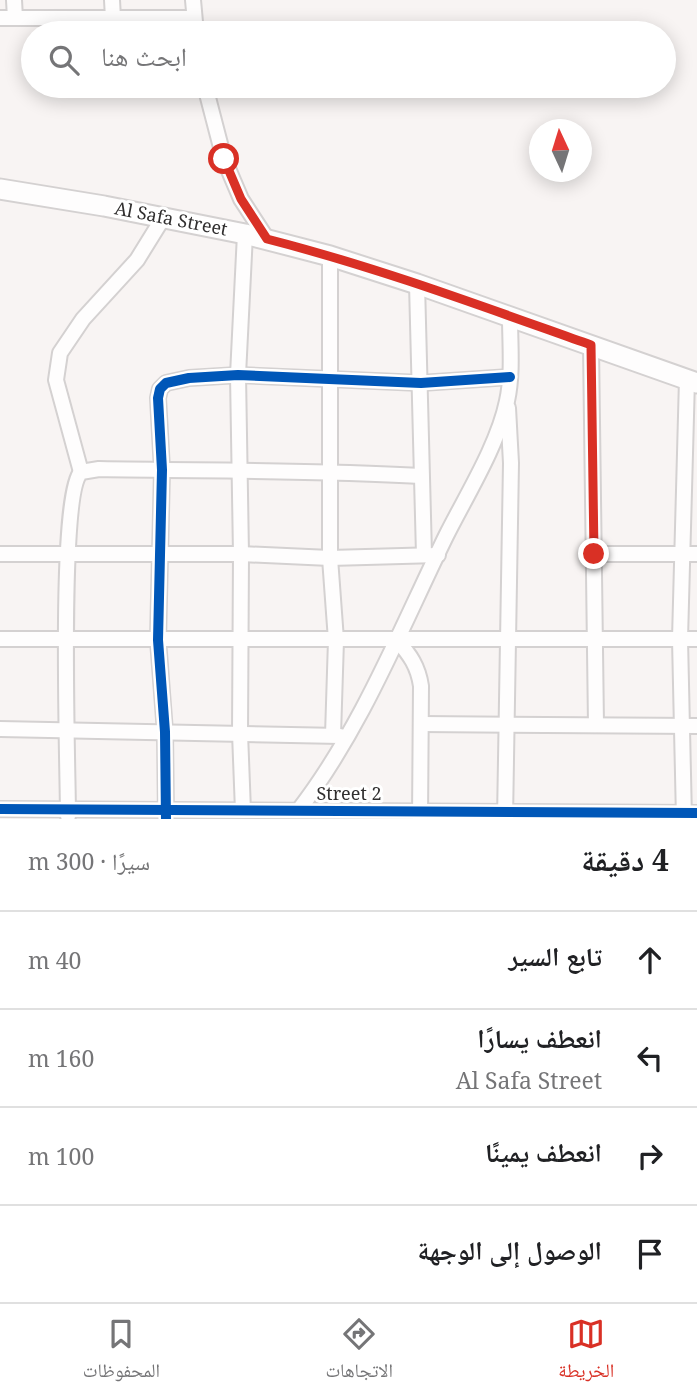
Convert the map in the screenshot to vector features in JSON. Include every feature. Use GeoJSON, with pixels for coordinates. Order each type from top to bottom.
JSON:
{"type":"FeatureCollection","features":[{"type":"Feature","properties":{"kind":"main road","name":"Al Safa Street"},"geometry":{"type":"LineString","coordinates":[[0,189],[245,234],[330,256],[692,381]]}},
{"type":"Feature","properties":{"kind":"street"},"geometry":{"type":"LineString","coordinates":[[14,0],[7,18],[113,18],[144,21]]}},
{"type":"Feature","properties":{"kind":"street"},"geometry":{"type":"LineString","coordinates":[[112,0],[113,18]]}},
{"type":"Feature","properties":{"kind":"street"},"geometry":{"type":"LineString","coordinates":[[192,0],[194,21]]}},
{"type":"Feature","properties":{"kind":"street"},"geometry":{"type":"LineString","coordinates":[[208,98],[224,159],[241,199],[267,239]]}},
{"type":"Feature","properties":{"kind":"street"},"geometry":{"type":"LineString","coordinates":[[68,814],[68,554],[73,484],[80,472],[56,380],[60,354],[83,319],[137,260],[163,218]]}},
{"type":"Feature","properties":{"kind":"street"},"geometry":{"type":"LineString","coordinates":[[243,811],[240,733],[238,375],[245,234]]}},
{"type":"Feature","properties":{"kind":"street"},"geometry":{"type":"LineString","coordinates":[[330,256],[330,558],[336,640],[333,735]]}},
{"type":"Feature","properties":{"kind":"street"},"geometry":{"type":"LineString","coordinates":[[417,284],[421,476],[431,555]]}},
{"type":"Feature","properties":{"kind":"street"},"geometry":{"type":"LineString","coordinates":[[505,816],[511,463],[507,402],[510,377],[510,317]]}},
{"type":"Feature","properties":{"kind":"street"},"geometry":{"type":"LineString","coordinates":[[591,345],[596,725]]}},
{"type":"Feature","properties":{"kind":"street"},"geometry":{"type":"LineString","coordinates":[[166,815],[165,732],[158,640],[162,470],[158,398],[162,387],[168,382],[189,378],[238,375],[421,383],[510,377]]}},
{"type":"Feature","properties":{"kind":"street"},"geometry":{"type":"LineString","coordinates":[[688,815],[681,726],[680,639],[690,554],[692,381]]}},
{"type":"Feature","properties":{"kind":"street"},"geometry":{"type":"LineString","coordinates":[[298,811],[348,737],[397,640],[431,555],[480,469],[507,402]]}},
{"type":"Feature","properties":{"kind":"street"},"geometry":{"type":"LineString","coordinates":[[80,472],[99,469],[330,471],[421,476]]}},
{"type":"Feature","properties":{"kind":"street"},"geometry":{"type":"LineString","coordinates":[[0,554],[241,554],[330,558],[431,555]]}},
{"type":"Feature","properties":{"kind":"street"},"geometry":{"type":"LineString","coordinates":[[594,554],[690,554]]}},
{"type":"Feature","properties":{"kind":"street"},"geometry":{"type":"LineString","coordinates":[[0,639],[697,639]]}},
{"type":"Feature","properties":{"kind":"street"},"geometry":{"type":"LineString","coordinates":[[397,640],[410,654],[418,669],[421,686],[420,815]]}},
{"type":"Feature","properties":{"kind":"street"},"geometry":{"type":"LineString","coordinates":[[421,724],[697,726]]}},
{"type":"Feature","properties":{"kind":"street"},"geometry":{"type":"LineString","coordinates":[[0,729],[348,737]]}},
{"type":"Feature","properties":{"kind":"street","name":"Street 2"},"geometry":{"type":"LineString","coordinates":[[0,809],[68,814],[166,815],[298,811],[505,816],[688,815]]}},
{"type":"Feature","properties":{"kind":"cycle path"},"geometry":{"type":"LineString","coordinates":[[166,819],[165,732],[158,640],[162,470],[158,398],[160,389],[166,383],[189,378],[238,375],[421,383],[510,377]]}},
{"type":"Feature","properties":{"kind":"cycle path"},"geometry":{"type":"LineString","coordinates":[[0,809],[697,813]]}},
{"type":"Feature","properties":{"kind":"route"},"geometry":{"type":"LineString","coordinates":[[224,159],[241,199],[267,239],[417,284],[591,345],[594,554]]}}]}
